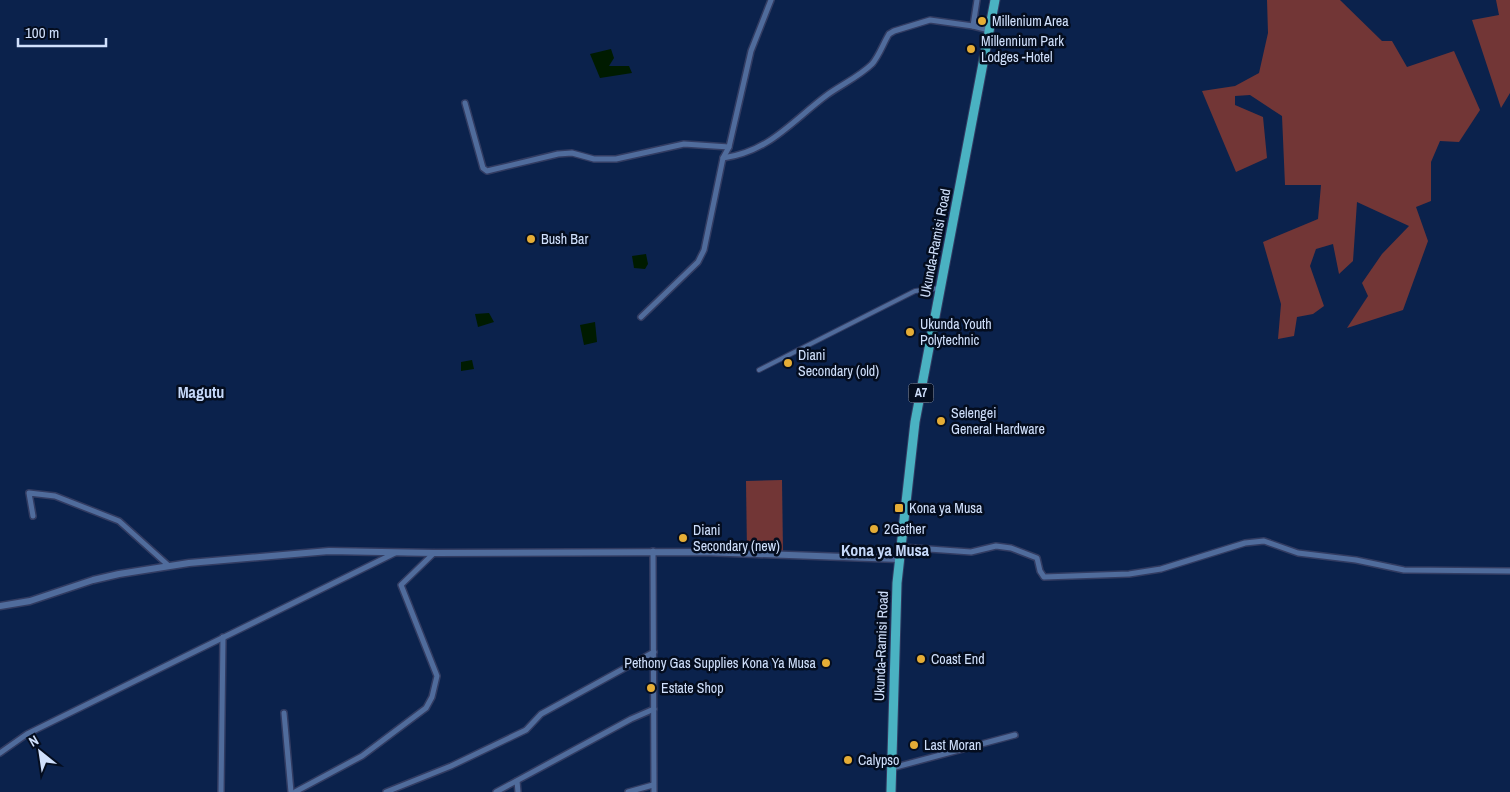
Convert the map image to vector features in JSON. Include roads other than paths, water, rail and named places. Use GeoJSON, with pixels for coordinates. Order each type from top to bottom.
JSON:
{"type":"FeatureCollection","features":[{"type":"Feature","properties":{"kind":"highway","name":"Ukunda-Ramisi Road"},"geometry":{"type":"LineString","coordinates":[[891,792],[894,650],[899,559],[916,422],[995,0]]}},
{"type":"Feature","properties":{"kind":"street"},"geometry":{"type":"LineString","coordinates":[[641,317],[698,262],[704,250],[724,158],[729,146],[751,50],[771,0]]}},
{"type":"Feature","properties":{"kind":"street"},"geometry":{"type":"LineString","coordinates":[[973,26],[977,0]]}},
{"type":"Feature","properties":{"kind":"street"},"geometry":{"type":"LineString","coordinates":[[724,158],[741,156],[757,150],[777,137],[819,102],[870,66],[889,34],[894,31],[930,20],[989,30]]}},
{"type":"Feature","properties":{"kind":"street"},"geometry":{"type":"LineString","coordinates":[[464,102],[483,168],[487,171],[558,154],[572,153],[594,159],[616,159],[684,144],[729,146]]}},
{"type":"Feature","properties":{"kind":"street"},"geometry":{"type":"LineString","coordinates":[[759,370],[915,292],[940,288]]}},
{"type":"Feature","properties":{"kind":"street"},"geometry":{"type":"LineString","coordinates":[[33,516],[29,493],[55,496],[119,521],[169,566]]}},
{"type":"Feature","properties":{"kind":"street"},"geometry":{"type":"LineString","coordinates":[[900,547],[961,552],[996,546],[1011,548],[1037,558],[1040,571],[1044,577],[1130,574],[1161,569],[1245,543],[1264,541],[1298,553],[1356,560],[1404,570],[1510,572]]}},
{"type":"Feature","properties":{"kind":"street"},"geometry":{"type":"LineString","coordinates":[[0,606],[30,601],[93,580],[169,566],[329,551],[395,553],[653,551],[899,559]]}},
{"type":"Feature","properties":{"kind":"street"},"geometry":{"type":"LineString","coordinates":[[653,551],[654,792]]}},
{"type":"Feature","properties":{"kind":"street"},"geometry":{"type":"LineString","coordinates":[[0,753],[27,734],[395,553]]}},
{"type":"Feature","properties":{"kind":"street"},"geometry":{"type":"LineString","coordinates":[[295,792],[362,756],[426,708],[432,697],[437,676],[402,585],[434,553]]}},
{"type":"Feature","properties":{"kind":"street"},"geometry":{"type":"LineString","coordinates":[[221,792],[223,636]]}},
{"type":"Feature","properties":{"kind":"street"},"geometry":{"type":"LineString","coordinates":[[386,792],[451,766],[526,730],[541,714],[654,652]]}},
{"type":"Feature","properties":{"kind":"street"},"geometry":{"type":"LineString","coordinates":[[496,792],[631,719],[654,709]]}},
{"type":"Feature","properties":{"kind":"street"},"geometry":{"type":"LineString","coordinates":[[284,713],[291,792]]}},
{"type":"Feature","properties":{"kind":"street"},"geometry":{"type":"LineString","coordinates":[[891,768],[1015,735]]}},
{"type":"Feature","properties":{"kind":"street"},"geometry":{"type":"LineString","coordinates":[[517,781],[518,792]]}},
{"type":"Feature","properties":{"kind":"street"},"geometry":{"type":"LineString","coordinates":[[628,792],[653,785]]}},
{"type":"Feature","properties":{"kind":"place","name":"Millenium Area"},"geometry":{"type":"Point","coordinates":[982,21]}},
{"type":"Feature","properties":{"kind":"place","name":"Millennium Park Lodges -Hotel"},"geometry":{"type":"Point","coordinates":[971,49]}},
{"type":"Feature","properties":{"kind":"place","name":"Bush Bar"},"geometry":{"type":"Point","coordinates":[531,239]}},
{"type":"Feature","properties":{"kind":"place","name":"Ukunda Youth Polytechnic"},"geometry":{"type":"Point","coordinates":[910,332]}},
{"type":"Feature","properties":{"kind":"place","name":"Diani Secondary (old)"},"geometry":{"type":"Point","coordinates":[788,363]}},
{"type":"Feature","properties":{"kind":"place","name":"Selengei General Hardware"},"geometry":{"type":"Point","coordinates":[941,421]}},
{"type":"Feature","properties":{"kind":"place","name":"Kona ya Musa"},"geometry":{"type":"Point","coordinates":[899,508]}},
{"type":"Feature","properties":{"kind":"place","name":"2Gether"},"geometry":{"type":"Point","coordinates":[874,529]}},
{"type":"Feature","properties":{"kind":"place","name":"Diani Secondary (new)"},"geometry":{"type":"Point","coordinates":[683,538]}},
{"type":"Feature","properties":{"kind":"place","name":"Coast End"},"geometry":{"type":"Point","coordinates":[921,659]}},
{"type":"Feature","properties":{"kind":"place","name":"Pethony Gas Supplies Kona Ya Musa"},"geometry":{"type":"Point","coordinates":[826,663]}},
{"type":"Feature","properties":{"kind":"place","name":"Estate Shop"},"geometry":{"type":"Point","coordinates":[651,688]}},
{"type":"Feature","properties":{"kind":"place","name":"Last Moran"},"geometry":{"type":"Point","coordinates":[914,745]}},
{"type":"Feature","properties":{"kind":"place","name":"Calypso"},"geometry":{"type":"Point","coordinates":[848,760]}},
{"type":"Feature","properties":{"kind":"district","name":"Magutu"},"geometry":{"type":"Point","coordinates":[201,392]}},
{"type":"Feature","properties":{"kind":"district","name":"Kona ya Musa"},"geometry":{"type":"Point","coordinates":[885,550]}}]}
